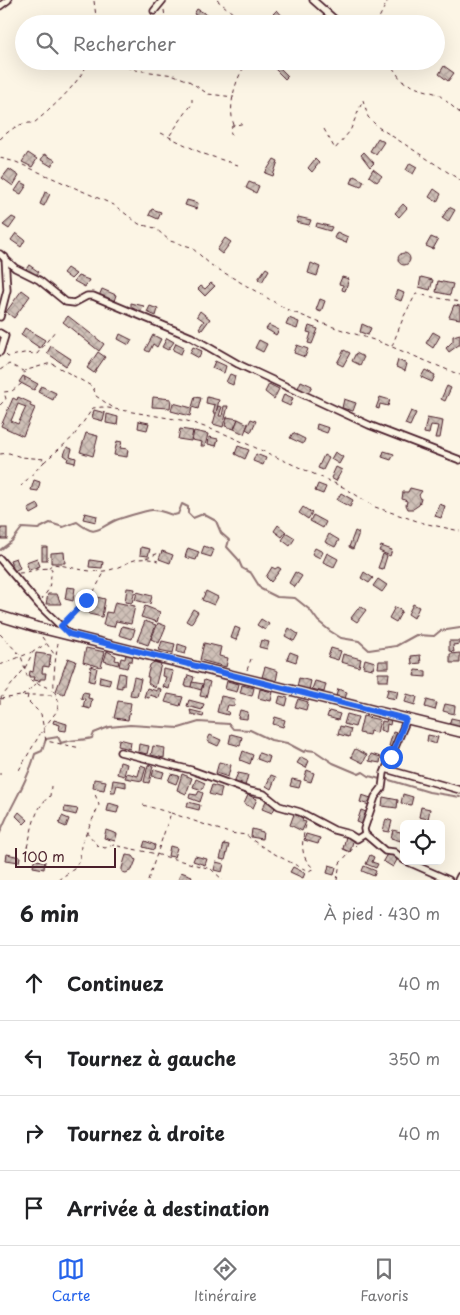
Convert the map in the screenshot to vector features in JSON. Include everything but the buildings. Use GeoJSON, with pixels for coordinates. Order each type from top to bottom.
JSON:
{"type":"FeatureCollection","features":[{"type":"Feature","properties":{"kind":"main road"},"geometry":{"type":"LineString","coordinates":[[0,616],[36,627],[460,732]]}},
{"type":"Feature","properties":{"kind":"street"},"geometry":{"type":"LineString","coordinates":[[0,6],[8,0]]}},
{"type":"Feature","properties":{"kind":"street"},"geometry":{"type":"LineString","coordinates":[[154,11],[163,0]]}},
{"type":"Feature","properties":{"kind":"street"},"geometry":{"type":"LineString","coordinates":[[313,0],[330,15]]}},
{"type":"Feature","properties":{"kind":"street"},"geometry":{"type":"LineString","coordinates":[[0,317],[7,290],[2,255]]}},
{"type":"Feature","properties":{"kind":"street"},"geometry":{"type":"LineString","coordinates":[[2,255],[15,268],[40,280],[66,302],[74,303],[87,296],[93,296],[191,338],[238,364],[369,425],[460,460]]}},
{"type":"Feature","properties":{"kind":"street"},"geometry":{"type":"LineString","coordinates":[[0,333],[5,336],[0,351]]}},
{"type":"Feature","properties":{"kind":"street"},"geometry":{"type":"LineString","coordinates":[[0,559],[39,605],[69,634]]}},
{"type":"Feature","properties":{"kind":"street"},"geometry":{"type":"LineString","coordinates":[[400,857],[394,852],[385,851],[365,834],[364,829],[375,797],[382,788],[386,769],[406,719]]}},
{"type":"Feature","properties":{"kind":"street"},"geometry":{"type":"LineString","coordinates":[[120,752],[192,770],[265,794],[278,805],[310,817],[334,830],[349,834],[357,839],[365,834]]}},
{"type":"Feature","properties":{"kind":"street"},"geometry":{"type":"LineString","coordinates":[[386,769],[460,790]]}},
{"type":"Feature","properties":{"kind":"street"},"geometry":{"type":"LineString","coordinates":[[414,865],[450,880]]}},
{"type":"Feature","properties":{"kind":"street"},"geometry":{"type":"LineString","coordinates":[[458,880],[460,876]]}},
{"type":"Feature","properties":{"kind":"path"},"geometry":{"type":"LineString","coordinates":[[163,0],[165,15]]}},
{"type":"Feature","properties":{"kind":"path"},"geometry":{"type":"LineString","coordinates":[[217,0],[235,15]]}},
{"type":"Feature","properties":{"kind":"path"},"geometry":{"type":"LineString","coordinates":[[380,15],[388,0]]}},
{"type":"Feature","properties":{"kind":"path"},"geometry":{"type":"LineString","coordinates":[[94,1],[96,15]]}},
{"type":"Feature","properties":{"kind":"path"},"geometry":{"type":"LineString","coordinates":[[0,139],[11,129],[24,123],[34,123],[55,104],[84,70]]}},
{"type":"Feature","properties":{"kind":"path"},"geometry":{"type":"LineString","coordinates":[[135,70],[174,75],[189,81],[208,94],[234,97]]}},
{"type":"Feature","properties":{"kind":"path"},"geometry":{"type":"LineString","coordinates":[[234,125],[232,117],[234,97],[239,76],[243,70]]}},
{"type":"Feature","properties":{"kind":"path"},"geometry":{"type":"LineString","coordinates":[[394,70],[402,81],[438,94],[460,113]]}},
{"type":"Feature","properties":{"kind":"path"},"geometry":{"type":"LineString","coordinates":[[169,136],[186,114],[192,104],[192,100]]}},
{"type":"Feature","properties":{"kind":"path"},"geometry":{"type":"LineString","coordinates":[[324,129],[328,141],[335,149],[350,131],[358,107],[363,100],[368,117],[378,127],[460,179]]}},
{"type":"Feature","properties":{"kind":"path"},"geometry":{"type":"LineString","coordinates":[[232,135],[230,131],[234,125],[245,123]]}},
{"type":"Feature","properties":{"kind":"path"},"geometry":{"type":"LineString","coordinates":[[161,132],[204,154],[238,165]]}},
{"type":"Feature","properties":{"kind":"path"},"geometry":{"type":"LineString","coordinates":[[0,158],[16,162],[114,205],[139,224],[155,228],[170,241],[191,247],[211,265],[286,309],[392,347],[460,375]]}},
{"type":"Feature","properties":{"kind":"path"},"geometry":{"type":"LineString","coordinates":[[392,347],[404,316],[416,294],[460,302]]}},
{"type":"Feature","properties":{"kind":"path"},"geometry":{"type":"LineString","coordinates":[[0,351],[8,357],[24,353],[37,354],[55,331]]}},
{"type":"Feature","properties":{"kind":"path"},"geometry":{"type":"LineString","coordinates":[[0,370],[9,364],[24,371],[40,365],[56,365],[93,387],[96,396],[115,410]]}},
{"type":"Feature","properties":{"kind":"path"},"geometry":{"type":"LineString","coordinates":[[0,390],[4,392],[12,391],[25,381],[24,371]]}},
{"type":"Feature","properties":{"kind":"path"},"geometry":{"type":"LineString","coordinates":[[0,405],[6,399],[4,392]]}},
{"type":"Feature","properties":{"kind":"path"},"geometry":{"type":"LineString","coordinates":[[21,486],[44,462],[73,437],[93,408],[102,407],[187,421],[225,434],[344,488],[375,507],[423,523],[460,532]]}},
{"type":"Feature","properties":{"kind":"path"},"geometry":{"type":"LineString","coordinates":[[0,454],[9,452],[21,457],[45,459],[44,462]]}},
{"type":"Feature","properties":{"kind":"path"},"geometry":{"type":"LineString","coordinates":[[11,572],[30,573],[48,568],[53,564],[79,570],[105,571],[133,559],[145,558],[159,553]]}},
{"type":"Feature","properties":{"kind":"path"},"geometry":{"type":"LineString","coordinates":[[145,558],[158,561]]}},
{"type":"Feature","properties":{"kind":"path"},"geometry":{"type":"LineString","coordinates":[[39,605],[49,589],[52,569],[48,568]]}},
{"type":"Feature","properties":{"kind":"path"},"geometry":{"type":"LineString","coordinates":[[61,626],[93,593],[105,571]]}},
{"type":"Feature","properties":{"kind":"path"},"geometry":{"type":"LineString","coordinates":[[36,627],[55,655]]}},
{"type":"Feature","properties":{"kind":"path"},"geometry":{"type":"LineString","coordinates":[[0,634],[21,656],[28,679],[54,690]]}},
{"type":"Feature","properties":{"kind":"path"},"geometry":{"type":"LineString","coordinates":[[19,770],[43,729],[57,711],[59,703],[54,690],[55,655],[58,643]]}},
{"type":"Feature","properties":{"kind":"path"},"geometry":{"type":"LineString","coordinates":[[0,665],[34,652],[46,644]]}},
{"type":"Feature","properties":{"kind":"path"},"geometry":{"type":"LineString","coordinates":[[0,707],[0,699],[25,668],[34,652]]}},
{"type":"Feature","properties":{"kind":"path"},"geometry":{"type":"LineString","coordinates":[[246,678],[251,659]]}},
{"type":"Feature","properties":{"kind":"path"},"geometry":{"type":"LineString","coordinates":[[22,696],[37,684]]}},
{"type":"Feature","properties":{"kind":"path"},"geometry":{"type":"LineString","coordinates":[[0,699],[28,695],[56,695]]}},
{"type":"Feature","properties":{"kind":"path"},"geometry":{"type":"LineString","coordinates":[[28,695],[27,700],[41,714],[46,741],[53,744],[81,748]]}},
{"type":"Feature","properties":{"kind":"path"},"geometry":{"type":"LineString","coordinates":[[27,847],[34,818],[44,800],[50,796],[51,786]]}},
{"type":"Feature","properties":{"kind":"path"},"geometry":{"type":"LineString","coordinates":[[58,880],[74,869],[80,858],[81,845],[99,805],[95,794]]}},
{"type":"Feature","properties":{"kind":"path"},"geometry":{"type":"LineString","coordinates":[[143,805],[229,833],[247,835],[250,839],[274,853],[309,870],[314,868],[308,865],[302,849],[306,824],[310,817]]}},
{"type":"Feature","properties":{"kind":"path"},"geometry":{"type":"LineString","coordinates":[[148,880],[171,813]]}},
{"type":"Feature","properties":{"kind":"path"},"geometry":{"type":"LineString","coordinates":[[86,832],[97,845],[105,848],[113,845],[133,848],[211,870],[222,880]]}},
{"type":"Feature","properties":{"kind":"path"},"geometry":{"type":"LineString","coordinates":[[336,880],[340,863],[353,850],[357,839]]}},
{"type":"Feature","properties":{"kind":"waterway"},"geometry":{"type":"LineString","coordinates":[[0,550],[12,541],[22,528],[38,529],[50,523],[63,527],[77,522],[92,531],[117,520],[152,510],[174,515],[178,514],[182,504],[188,507],[188,513],[193,518],[203,514],[216,521],[221,533],[229,540],[227,547],[238,559],[242,568],[251,573],[261,589],[277,597],[295,598],[310,610],[318,621],[341,638],[359,641],[369,650],[396,646],[416,635],[434,636],[440,631],[460,628]]}},
{"type":"Feature","properties":{"kind":"waterway"},"geometry":{"type":"LineString","coordinates":[[0,833],[28,774],[35,754],[42,751],[46,739],[58,737],[61,743],[88,739],[92,738],[94,733],[109,727],[130,725],[179,728],[199,722],[229,724],[233,729],[250,730],[271,740],[287,743],[304,752],[307,750],[315,751],[333,763],[359,774],[363,772],[380,779]]}},
{"type":"Feature","properties":{"kind":"waterway"},"geometry":{"type":"LineString","coordinates":[[386,779],[429,792],[460,797]]}},
{"type":"Feature","properties":{"kind":"route"},"geometry":{"type":"LineString","coordinates":[[86,600],[61,626],[69,634],[406,719],[391,757]]}}]}
